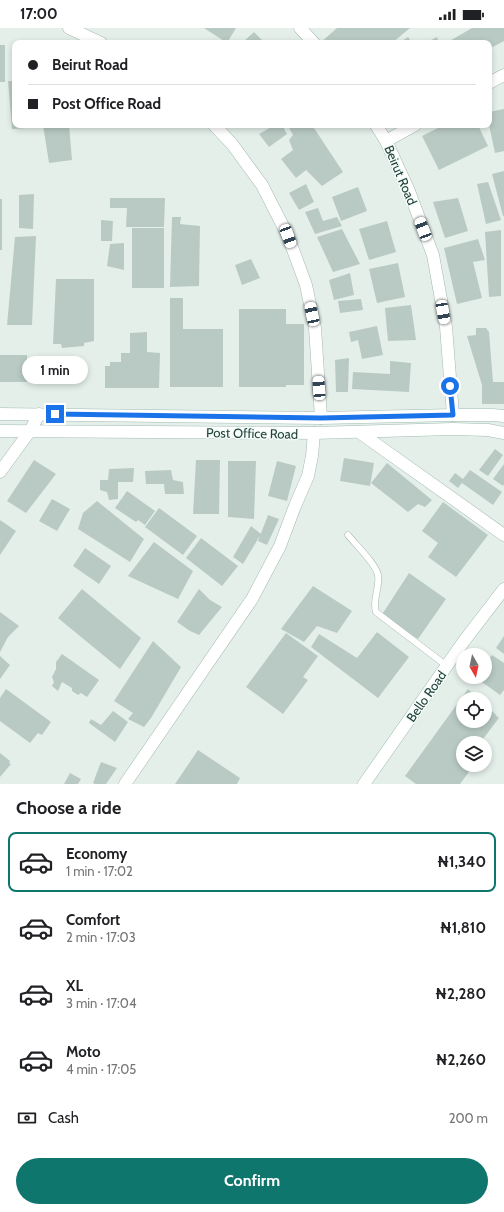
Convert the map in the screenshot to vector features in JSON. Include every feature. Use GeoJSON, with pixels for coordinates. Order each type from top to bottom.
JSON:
{"type":"FeatureCollection","features":[{"type":"Feature","properties":{"kind":"street"},"geometry":{"type":"LineString","coordinates":[[70,28],[95,40]]}},
{"type":"Feature","properties":{"kind":"street"},"geometry":{"type":"LineString","coordinates":[[300,28],[311,40]]}},
{"type":"Feature","properties":{"kind":"street"},"geometry":{"type":"LineString","coordinates":[[492,81],[504,75]]}},
{"type":"Feature","properties":{"kind":"street"},"geometry":{"type":"LineString","coordinates":[[217,128],[232,144],[262,185],[288,236],[306,285],[315,328],[321,418]]}},
{"type":"Feature","properties":{"kind":"street","name":"Beirut Road"},"geometry":{"type":"LineString","coordinates":[[378,128],[386,141],[409,191],[433,255],[446,327],[453,415]]}},
{"type":"Feature","properties":{"kind":"street"},"geometry":{"type":"LineString","coordinates":[[386,141],[410,128]]}},
{"type":"Feature","properties":{"kind":"street","name":"Post Office Road"},"geometry":{"type":"LineString","coordinates":[[0,414],[321,418],[498,415]]}},
{"type":"Feature","properties":{"kind":"street"},"geometry":{"type":"LineString","coordinates":[[0,472],[30,431],[39,414]]}},
{"type":"Feature","properties":{"kind":"street","name":"Post Office Road"},"geometry":{"type":"LineString","coordinates":[[0,431],[314,433],[452,429],[488,430],[504,433]]}},
{"type":"Feature","properties":{"kind":"street"},"geometry":{"type":"LineString","coordinates":[[359,432],[504,535]]}},
{"type":"Feature","properties":{"kind":"street"},"geometry":{"type":"LineString","coordinates":[[125,784],[252,599],[280,546],[308,476],[314,433]]}},
{"type":"Feature","properties":{"kind":"street","name":"Bello Road"},"geometry":{"type":"LineString","coordinates":[[364,784],[464,641],[504,589]]}},
{"type":"Feature","properties":{"kind":"lane"},"geometry":{"type":"LineString","coordinates":[[348,535],[375,567],[378,576],[374,607],[376,612],[447,666]]}},
{"type":"Feature","properties":{"kind":"building"},"geometry":{"type":"Polygon","coordinates":[[[204,28],[236,28],[229,40],[222,40],[204,28]]]}},
{"type":"Feature","properties":{"kind":"building"},"geometry":{"type":"Polygon","coordinates":[[[337,28],[410,28],[396,40],[323,40],[337,28]]]}},
{"type":"Feature","properties":{"kind":"building"},"geometry":{"type":"Polygon","coordinates":[[[472,28],[504,28],[504,41],[492,47],[492,40],[451,40],[472,28]]]}},
{"type":"Feature","properties":{"kind":"building"},"geometry":{"type":"Polygon","coordinates":[[[254,32],[262,40],[245,40],[254,32]]]}},
{"type":"Feature","properties":{"kind":"building"},"geometry":{"type":"Polygon","coordinates":[[[0,45],[5,45],[5,82],[0,82],[0,45]]]}},
{"type":"Feature","properties":{"kind":"building"},"geometry":{"type":"Polygon","coordinates":[[[8,81],[12,81],[12,128],[27,128],[12,129],[8,81]]]}},
{"type":"Feature","properties":{"kind":"building"},"geometry":{"type":"Polygon","coordinates":[[[504,109],[504,151],[495,153],[490,128],[492,128],[492,111],[504,109]]]}},
{"type":"Feature","properties":{"kind":"building"},"geometry":{"type":"Polygon","coordinates":[[[43,128],[69,128],[72,160],[49,163],[43,128]]]}},
{"type":"Feature","properties":{"kind":"building"},"geometry":{"type":"Polygon","coordinates":[[[270,128],[284,128],[287,134],[269,147],[259,134],[270,128]]]}},
{"type":"Feature","properties":{"kind":"building"},"geometry":{"type":"Polygon","coordinates":[[[289,128],[314,128],[343,172],[322,186],[306,170],[296,178],[281,159],[293,150],[289,140],[293,135],[289,128]]]}},
{"type":"Feature","properties":{"kind":"building"},"geometry":{"type":"Polygon","coordinates":[[[438,128],[479,128],[488,146],[439,170],[422,136],[438,128]]]}},
{"type":"Feature","properties":{"kind":"building"},"geometry":{"type":"Polygon","coordinates":[[[504,171],[504,216],[503,216],[492,174],[504,171]]]}},
{"type":"Feature","properties":{"kind":"building"},"geometry":{"type":"Polygon","coordinates":[[[488,182],[501,220],[486,224],[477,184],[488,182]]]}},
{"type":"Feature","properties":{"kind":"building"},"geometry":{"type":"Polygon","coordinates":[[[306,184],[314,202],[299,210],[289,193],[306,184]]]}},
{"type":"Feature","properties":{"kind":"building"},"geometry":{"type":"Polygon","coordinates":[[[358,187],[367,211],[341,221],[332,197],[358,187]]]}},
{"type":"Feature","properties":{"kind":"building"},"geometry":{"type":"Polygon","coordinates":[[[34,194],[33,229],[19,228],[19,195],[34,194]]]}},
{"type":"Feature","properties":{"kind":"building"},"geometry":{"type":"Polygon","coordinates":[[[110,198],[165,198],[164,227],[126,227],[127,208],[110,208],[110,198]]]}},
{"type":"Feature","properties":{"kind":"building"},"geometry":{"type":"Polygon","coordinates":[[[458,198],[468,231],[445,238],[433,202],[458,198]]]}},
{"type":"Feature","properties":{"kind":"building"},"geometry":{"type":"Polygon","coordinates":[[[0,199],[2,199],[2,250],[0,250],[0,199]]]}},
{"type":"Feature","properties":{"kind":"building"},"geometry":{"type":"Polygon","coordinates":[[[318,208],[323,221],[337,217],[342,226],[315,234],[305,212],[318,208]]]}},
{"type":"Feature","properties":{"kind":"building"},"geometry":{"type":"Polygon","coordinates":[[[172,217],[181,217],[180,224],[200,226],[199,286],[170,287],[172,217]]]}},
{"type":"Feature","properties":{"kind":"building"},"geometry":{"type":"Polygon","coordinates":[[[101,220],[113,221],[112,241],[101,241],[101,220]]]}},
{"type":"Feature","properties":{"kind":"building"},"geometry":{"type":"Polygon","coordinates":[[[387,221],[396,252],[369,260],[359,229],[387,221]]]}},
{"type":"Feature","properties":{"kind":"building"},"geometry":{"type":"Polygon","coordinates":[[[132,228],[164,228],[164,288],[132,288],[132,228]]]}},
{"type":"Feature","properties":{"kind":"building"},"geometry":{"type":"Polygon","coordinates":[[[342,229],[360,264],[333,272],[317,237],[342,229]]]}},
{"type":"Feature","properties":{"kind":"building"},"geometry":{"type":"Polygon","coordinates":[[[501,230],[501,296],[489,297],[485,232],[501,230]]]}},
{"type":"Feature","properties":{"kind":"building"},"geometry":{"type":"Polygon","coordinates":[[[36,236],[32,325],[7,325],[15,237],[36,236]]]}},
{"type":"Feature","properties":{"kind":"building"},"geometry":{"type":"Polygon","coordinates":[[[478,239],[485,260],[473,262],[482,298],[457,304],[444,248],[478,239]]]}},
{"type":"Feature","properties":{"kind":"building"},"geometry":{"type":"Polygon","coordinates":[[[124,243],[124,270],[107,266],[110,244],[124,243]]]}},
{"type":"Feature","properties":{"kind":"building"},"geometry":{"type":"Polygon","coordinates":[[[251,259],[260,278],[242,285],[235,265],[251,259]]]}},
{"type":"Feature","properties":{"kind":"building"},"geometry":{"type":"Polygon","coordinates":[[[398,263],[405,297],[377,303],[369,269],[398,263]]]}},
{"type":"Feature","properties":{"kind":"building"},"geometry":{"type":"Polygon","coordinates":[[[350,273],[354,295],[334,300],[329,280],[350,273]]]}},
{"type":"Feature","properties":{"kind":"building"},"geometry":{"type":"Polygon","coordinates":[[[56,279],[94,279],[94,341],[84,343],[84,346],[62,348],[61,344],[53,344],[56,279]]]}},
{"type":"Feature","properties":{"kind":"building"},"geometry":{"type":"Polygon","coordinates":[[[170,298],[183,298],[183,329],[223,329],[223,387],[170,387],[170,298]]]}},
{"type":"Feature","properties":{"kind":"building"},"geometry":{"type":"Polygon","coordinates":[[[361,299],[363,310],[340,313],[338,301],[361,299]]]}},
{"type":"Feature","properties":{"kind":"building"},"geometry":{"type":"Polygon","coordinates":[[[411,305],[416,340],[388,341],[385,308],[411,305]]]}},
{"type":"Feature","properties":{"kind":"building"},"geometry":{"type":"Polygon","coordinates":[[[239,309],[286,309],[286,324],[304,324],[304,385],[286,385],[286,387],[239,387],[239,309]]]}},
{"type":"Feature","properties":{"kind":"building"},"geometry":{"type":"Polygon","coordinates":[[[377,326],[383,355],[362,359],[358,340],[351,342],[349,332],[377,326]]]}},
{"type":"Feature","properties":{"kind":"building"},"geometry":{"type":"Polygon","coordinates":[[[476,328],[486,328],[489,332],[493,382],[504,382],[504,404],[482,404],[482,385],[467,336],[476,335],[476,328]]]}},
{"type":"Feature","properties":{"kind":"building"},"geometry":{"type":"Polygon","coordinates":[[[147,332],[147,352],[160,353],[159,388],[105,388],[105,366],[110,366],[110,362],[121,362],[121,353],[130,353],[130,333],[147,332]]]}},
{"type":"Feature","properties":{"kind":"building"},"geometry":{"type":"Polygon","coordinates":[[[0,355],[27,355],[27,382],[0,382],[0,355]]]}},
{"type":"Feature","properties":{"kind":"building"},"geometry":{"type":"Polygon","coordinates":[[[349,358],[348,392],[336,392],[335,360],[349,358]]]}},
{"type":"Feature","properties":{"kind":"building"},"geometry":{"type":"Polygon","coordinates":[[[390,361],[411,363],[409,392],[352,389],[353,372],[390,374],[390,361]]]}},
{"type":"Feature","properties":{"kind":"building"},"geometry":{"type":"Polygon","coordinates":[[[495,449],[503,455],[488,476],[479,470],[495,449]]]}},
{"type":"Feature","properties":{"kind":"building"},"geometry":{"type":"Polygon","coordinates":[[[344,458],[374,463],[370,486],[340,481],[344,458]]]}},
{"type":"Feature","properties":{"kind":"building"},"geometry":{"type":"Polygon","coordinates":[[[34,460],[56,474],[26,513],[7,501],[34,460]]]}},
{"type":"Feature","properties":{"kind":"building"},"geometry":{"type":"Polygon","coordinates":[[[196,460],[220,460],[219,514],[193,514],[196,460]]]}},
{"type":"Feature","properties":{"kind":"building"},"geometry":{"type":"Polygon","coordinates":[[[228,461],[256,461],[254,519],[228,517],[228,461]]]}},
{"type":"Feature","properties":{"kind":"building"},"geometry":{"type":"Polygon","coordinates":[[[277,461],[296,466],[287,501],[268,496],[277,461]]]}},
{"type":"Feature","properties":{"kind":"building"},"geometry":{"type":"Polygon","coordinates":[[[387,463],[432,500],[425,507],[418,504],[408,512],[371,483],[387,463]]]}},
{"type":"Feature","properties":{"kind":"building"},"geometry":{"type":"Polygon","coordinates":[[[504,464],[504,484],[503,486],[493,479],[504,464]]]}},
{"type":"Feature","properties":{"kind":"building"},"geometry":{"type":"Polygon","coordinates":[[[134,468],[133,482],[118,482],[118,499],[109,500],[107,492],[100,490],[100,480],[108,480],[109,469],[134,468]]]}},
{"type":"Feature","properties":{"kind":"building"},"geometry":{"type":"Polygon","coordinates":[[[171,470],[173,480],[183,482],[184,494],[165,494],[164,484],[146,484],[145,471],[171,470]]]}},
{"type":"Feature","properties":{"kind":"building"},"geometry":{"type":"Polygon","coordinates":[[[470,470],[502,492],[493,505],[462,483],[458,488],[449,481],[455,473],[463,479],[470,470]]]}},
{"type":"Feature","properties":{"kind":"building"},"geometry":{"type":"Polygon","coordinates":[[[127,491],[155,511],[145,525],[138,520],[136,522],[115,508],[127,491]]]}},
{"type":"Feature","properties":{"kind":"building"},"geometry":{"type":"Polygon","coordinates":[[[52,499],[70,509],[57,531],[39,521],[52,499]]]}},
{"type":"Feature","properties":{"kind":"building"},"geometry":{"type":"Polygon","coordinates":[[[97,501],[144,539],[130,562],[78,529],[83,513],[97,501]]]}},
{"type":"Feature","properties":{"kind":"building"},"geometry":{"type":"Polygon","coordinates":[[[443,502],[488,535],[456,577],[428,557],[438,543],[422,531],[443,502]]]}},
{"type":"Feature","properties":{"kind":"building"},"geometry":{"type":"Polygon","coordinates":[[[159,508],[197,536],[183,555],[145,527],[159,508]]]}},
{"type":"Feature","properties":{"kind":"building"},"geometry":{"type":"Polygon","coordinates":[[[268,515],[279,519],[267,545],[258,541],[268,515]]]}},
{"type":"Feature","properties":{"kind":"building"},"geometry":{"type":"Polygon","coordinates":[[[0,520],[16,531],[0,555],[0,520]]]}},
{"type":"Feature","properties":{"kind":"building"},"geometry":{"type":"Polygon","coordinates":[[[251,526],[261,534],[243,564],[233,557],[251,526]]]}},
{"type":"Feature","properties":{"kind":"building"},"geometry":{"type":"Polygon","coordinates":[[[201,538],[238,566],[222,586],[186,558],[201,538]]]}},
{"type":"Feature","properties":{"kind":"building"},"geometry":{"type":"Polygon","coordinates":[[[154,542],[193,571],[178,599],[128,576],[154,542]]]}},
{"type":"Feature","properties":{"kind":"building"},"geometry":{"type":"Polygon","coordinates":[[[85,548],[111,566],[99,584],[73,566],[85,548]]]}},
{"type":"Feature","properties":{"kind":"building"},"geometry":{"type":"Polygon","coordinates":[[[409,573],[446,599],[418,639],[381,616],[409,573]]]}},
{"type":"Feature","properties":{"kind":"building"},"geometry":{"type":"Polygon","coordinates":[[[313,586],[352,611],[337,633],[317,626],[304,642],[281,629],[313,586]]]}},
{"type":"Feature","properties":{"kind":"building"},"geometry":{"type":"Polygon","coordinates":[[[82,589],[141,638],[120,669],[58,618],[82,589]]]}},
{"type":"Feature","properties":{"kind":"building"},"geometry":{"type":"Polygon","coordinates":[[[199,589],[210,600],[222,607],[199,635],[177,622],[199,589]]]}},
{"type":"Feature","properties":{"kind":"building"},"geometry":{"type":"Polygon","coordinates":[[[0,612],[19,626],[8,637],[0,652],[0,612]]]}},
{"type":"Feature","properties":{"kind":"building"},"geometry":{"type":"Polygon","coordinates":[[[377,632],[409,657],[378,698],[311,647],[319,634],[357,658],[377,632]]]}},
{"type":"Feature","properties":{"kind":"building"},"geometry":{"type":"Polygon","coordinates":[[[286,633],[318,656],[303,677],[308,680],[283,714],[246,687],[286,633]]]}},
{"type":"Feature","properties":{"kind":"building"},"geometry":{"type":"Polygon","coordinates":[[[504,636],[504,654],[496,648],[504,636]]]}},
{"type":"Feature","properties":{"kind":"building"},"geometry":{"type":"Polygon","coordinates":[[[153,641],[181,667],[151,718],[144,727],[128,719],[133,713],[114,701],[153,641]]]}},
{"type":"Feature","properties":{"kind":"building"},"geometry":{"type":"Polygon","coordinates":[[[62,654],[99,680],[87,697],[81,693],[78,695],[72,691],[72,688],[62,682],[58,691],[52,686],[54,682],[52,677],[56,669],[56,662],[62,654]]]}},
{"type":"Feature","properties":{"kind":"building"},"geometry":{"type":"Polygon","coordinates":[[[492,655],[504,663],[504,690],[500,695],[485,684],[492,684],[492,655]]]}},
{"type":"Feature","properties":{"kind":"building"},"geometry":{"type":"Polygon","coordinates":[[[0,656],[10,665],[0,679],[0,656]]]}},
{"type":"Feature","properties":{"kind":"building"},"geometry":{"type":"Polygon","coordinates":[[[6,689],[51,722],[42,735],[38,733],[30,743],[0,721],[0,698],[6,689]]]}},
{"type":"Feature","properties":{"kind":"building"},"geometry":{"type":"Polygon","coordinates":[[[456,706],[456,728],[491,728],[485,736],[456,736],[456,772],[469,772],[460,784],[416,784],[405,776],[456,706]]]}},
{"type":"Feature","properties":{"kind":"building"},"geometry":{"type":"Polygon","coordinates":[[[113,711],[128,722],[115,742],[89,723],[91,719],[101,725],[113,711]]]}},
{"type":"Feature","properties":{"kind":"building"},"geometry":{"type":"Polygon","coordinates":[[[492,711],[499,718],[492,727],[492,711]]]}},
{"type":"Feature","properties":{"kind":"building"},"geometry":{"type":"Polygon","coordinates":[[[198,750],[240,778],[237,784],[175,784],[198,750]]]}},
{"type":"Feature","properties":{"kind":"building"},"geometry":{"type":"Polygon","coordinates":[[[0,753],[10,761],[9,763],[11,764],[0,777],[0,753]]]}},
{"type":"Feature","properties":{"kind":"building"},"geometry":{"type":"Polygon","coordinates":[[[101,762],[117,768],[106,784],[95,784],[93,783],[101,762]]]}},
{"type":"Feature","properties":{"kind":"building"},"geometry":{"type":"Polygon","coordinates":[[[70,773],[81,779],[78,784],[64,784],[70,773]]]}},
{"type":"Feature","properties":{"kind":"route"},"geometry":{"type":"LineString","coordinates":[[55,414],[321,418],[453,415],[450,386]]}}]}
